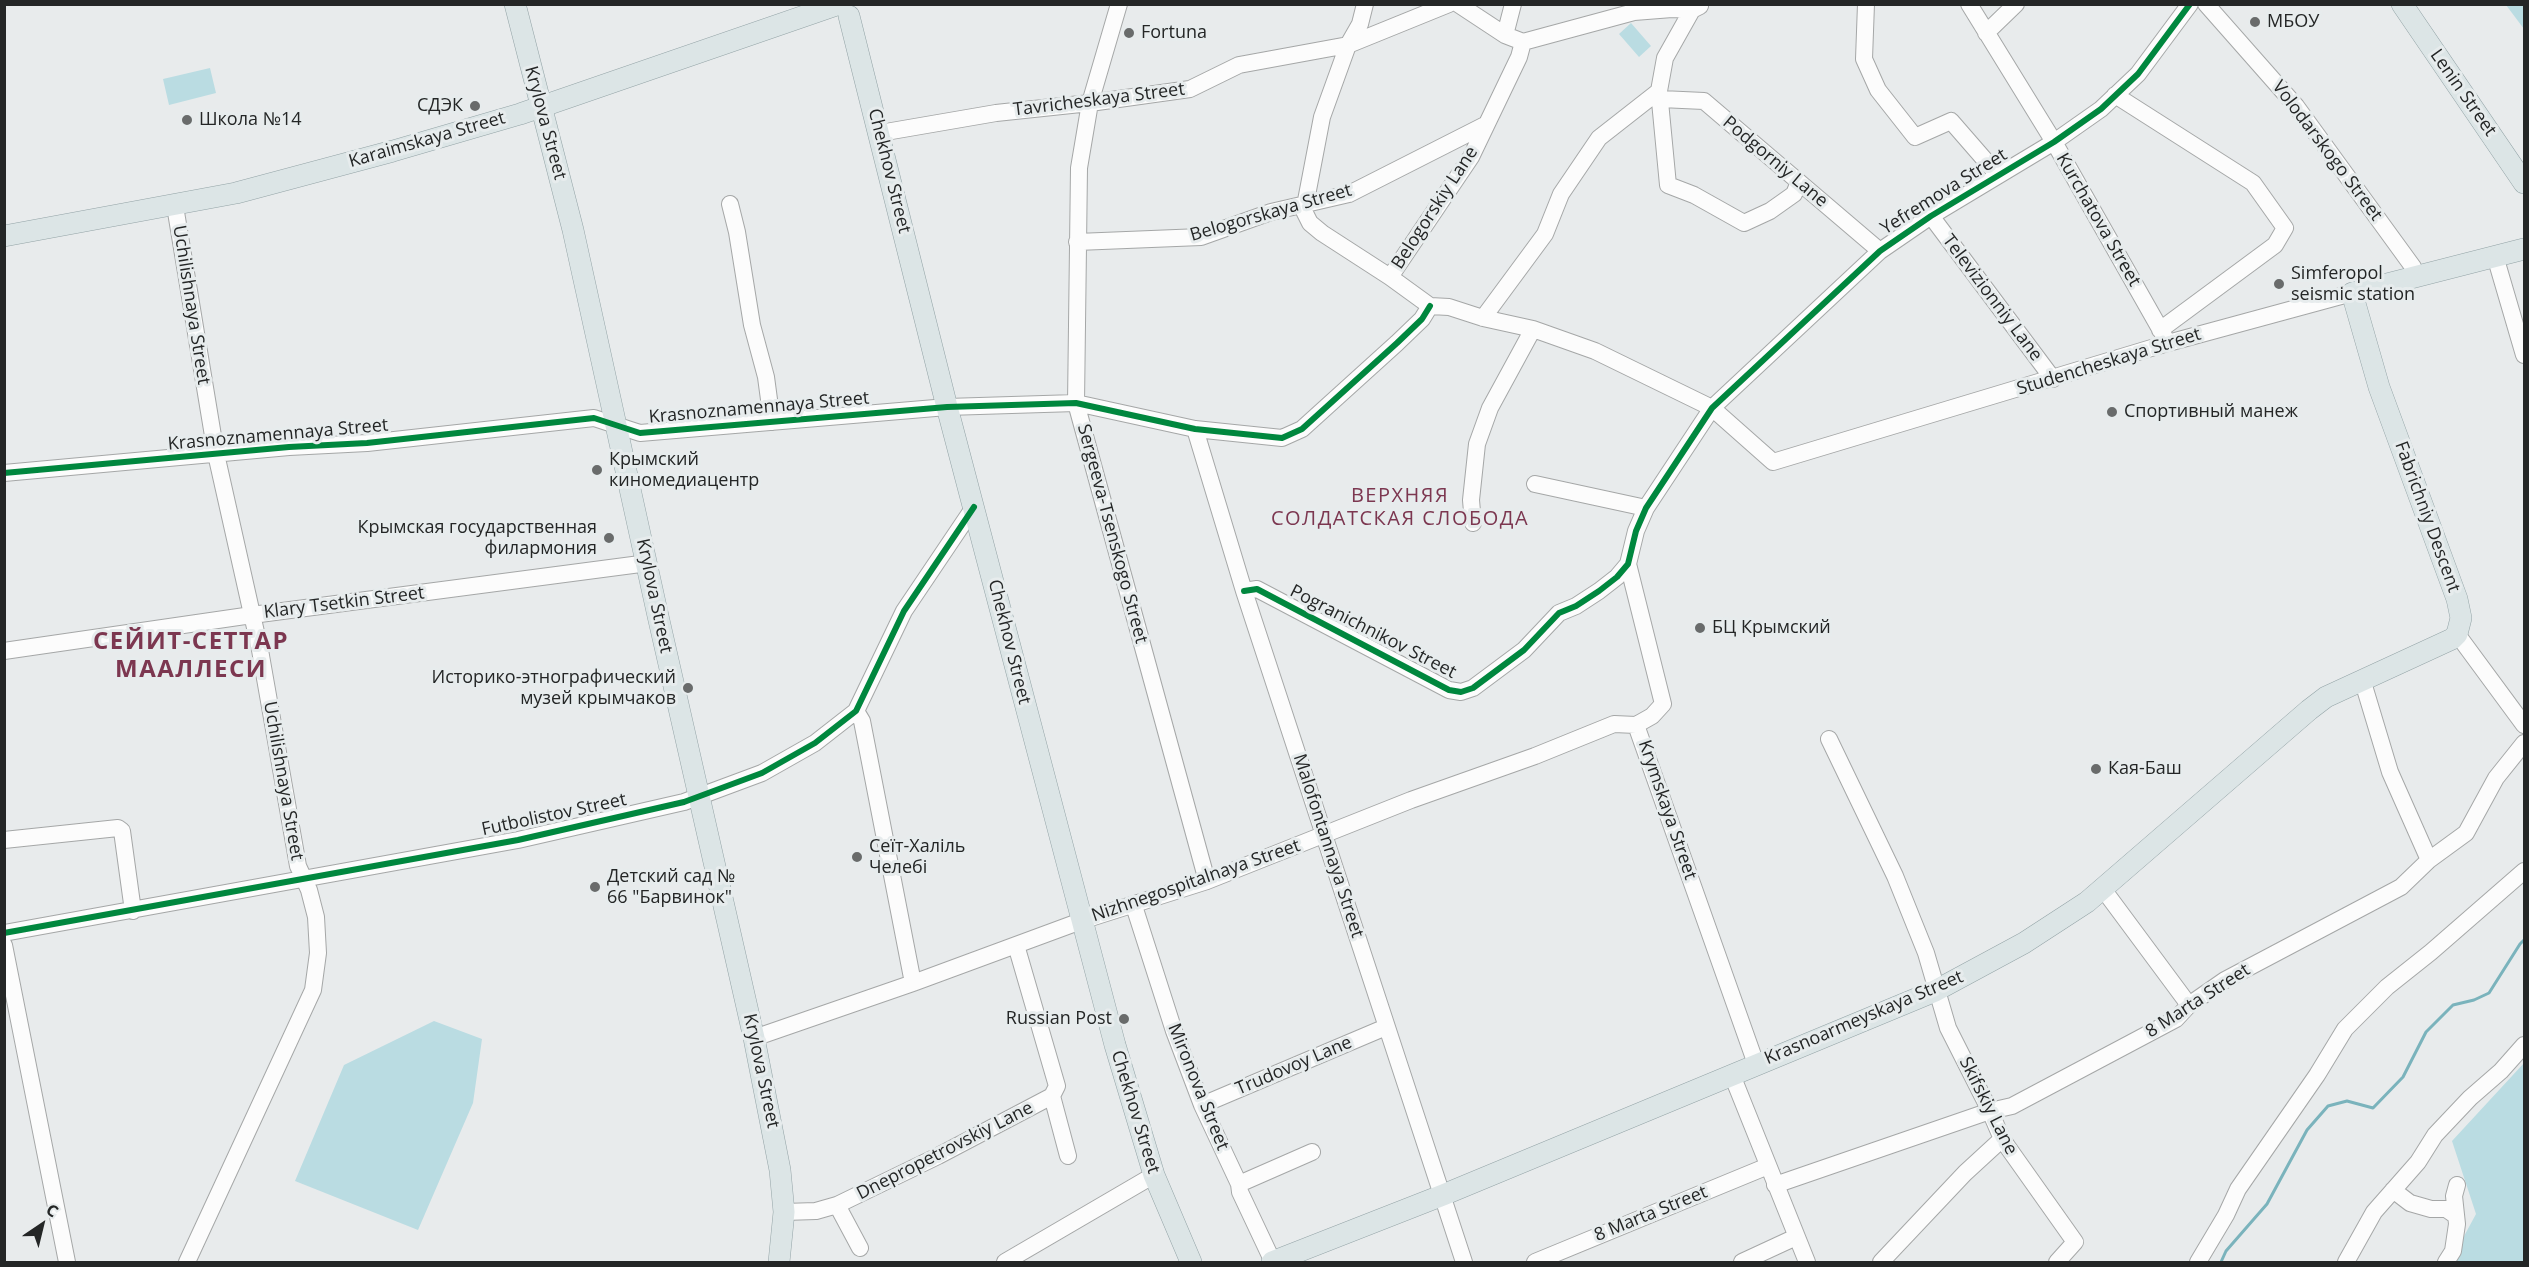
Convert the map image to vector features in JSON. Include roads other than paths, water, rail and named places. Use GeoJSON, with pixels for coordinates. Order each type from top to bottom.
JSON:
{"type":"FeatureCollection","features":[{"type":"Feature","properties":{"kind":"main road","name":"Krylova Street"},"geometry":{"type":"LineString","coordinates":[[514,4],[573,230],[754,1038],[779,1157],[784,1212],[779,1263]]}},
{"type":"Feature","properties":{"kind":"main road","name":"Lenin Street"},"geometry":{"type":"LineString","coordinates":[[2402,4],[2524,183]]}},
{"type":"Feature","properties":{"kind":"main road","name":"Karaimskaya Street"},"geometry":{"type":"LineString","coordinates":[[4,236],[236,193],[393,151],[844,10]]}},
{"type":"Feature","properties":{"kind":"main road","name":"Chekhov Street"},"geometry":{"type":"LineString","coordinates":[[844,10],[880,133],[947,407],[1115,1045],[1154,1175],[1191,1263]]}},
{"type":"Feature","properties":{"kind":"main road","name":"Studencheskaya Street"},"geometry":{"type":"LineString","coordinates":[[2352,293],[2524,249]]}},
{"type":"Feature","properties":{"kind":"main road","name":"Fabrichniy Descent"},"geometry":{"type":"LineString","coordinates":[[2352,293],[2379,387],[2457,599],[2461,618],[2457,634]]}},
{"type":"Feature","properties":{"kind":"main road","name":"Krasnoarmeyskaya Street"},"geometry":{"type":"LineString","coordinates":[[1273,1262],[1443,1195],[1935,991],[2038,934],[2103,889],[2326,697],[2447,643],[2457,634]]}},
{"type":"Feature","properties":{"kind":"street","name":"Sergeeva-Tsenskogo Street"},"geometry":{"type":"LineString","coordinates":[[1119,4],[1090,103],[1079,168],[1076,403],[1207,881]]}},
{"type":"Feature","properties":{"kind":"street"},"geometry":{"type":"LineString","coordinates":[[1365,4],[1360,24],[1348,45],[1322,117],[1304,212],[1310,223],[1322,233],[1430,306],[1449,307],[1483,318],[1533,329],[1595,351],[1712,408],[1646,508],[1636,531],[1628,564]]}},
{"type":"Feature","properties":{"kind":"street","name":"Tavricheskaya Street"},"geometry":{"type":"LineString","coordinates":[[880,133],[996,113],[1190,89],[1239,65],[1348,45],[1449,4]]}},
{"type":"Feature","properties":{"kind":"street"},"geometry":{"type":"LineString","coordinates":[[1458,4],[1505,35],[1523,42],[1634,12],[1695,6]]}},
{"type":"Feature","properties":{"kind":"street"},"geometry":{"type":"LineString","coordinates":[[1505,35],[1514,4]]}},
{"type":"Feature","properties":{"kind":"street"},"geometry":{"type":"LineString","coordinates":[[1866,4],[1864,59],[1878,90],[1915,137],[1951,121],[1998,175]]}},
{"type":"Feature","properties":{"kind":"street","name":"Kurchatova Street"},"geometry":{"type":"LineString","coordinates":[[1970,4],[2054,142],[2164,337]]}},
{"type":"Feature","properties":{"kind":"street"},"geometry":{"type":"LineString","coordinates":[[1986,33],[2016,4]]}},
{"type":"Feature","properties":{"kind":"street","name":"Yefremova Street"},"geometry":{"type":"LineString","coordinates":[[1712,408],[1880,250],[1931,216],[2054,142],[2101,109],[2138,74],[2190,4]]}},
{"type":"Feature","properties":{"kind":"street","name":"Volodarskogo Street"},"geometry":{"type":"LineString","coordinates":[[2206,4],[2296,106],[2413,267],[2416,276]]}},
{"type":"Feature","properties":{"kind":"street"},"geometry":{"type":"LineString","coordinates":[[1695,6],[1665,58],[1660,95],[1668,185],[1694,195],[1744,223],[1770,211],[1794,194],[1799,182]]}},
{"type":"Feature","properties":{"kind":"street","name":"Belogorskiy Lane"},"geometry":{"type":"LineString","coordinates":[[1390,277],[1471,158],[1519,57],[1523,42]]}},
{"type":"Feature","properties":{"kind":"street"},"geometry":{"type":"LineString","coordinates":[[1483,318],[1545,234],[1561,194],[1599,138],[1660,95]]}},
{"type":"Feature","properties":{"kind":"street","name":"Podgorniy Lane"},"geometry":{"type":"LineString","coordinates":[[1660,95],[1704,101],[1880,250]]}},
{"type":"Feature","properties":{"kind":"street"},"geometry":{"type":"LineString","coordinates":[[2115,95],[2253,183],[2285,228],[2275,245],[2164,337]]}},
{"type":"Feature","properties":{"kind":"street","name":"Belogorskaya Street"},"geometry":{"type":"LineString","coordinates":[[1077,242],[1201,237],[1304,203],[1349,194],[1485,125]]}},
{"type":"Feature","properties":{"kind":"street"},"geometry":{"type":"LineString","coordinates":[[730,204],[739,243],[752,325],[766,377],[772,422]]}},
{"type":"Feature","properties":{"kind":"street","name":"Uchilishnaya Street"},"geometry":{"type":"LineString","coordinates":[[175,206],[216,454],[252,615],[298,866],[309,890],[316,917],[318,953],[313,990],[187,1263]]}},
{"type":"Feature","properties":{"kind":"street","name":"Televizionniy Lane"},"geometry":{"type":"LineString","coordinates":[[1931,216],[2053,379]]}},
{"type":"Feature","properties":{"kind":"street"},"geometry":{"type":"LineString","coordinates":[[2495,256],[2524,355]]}},
{"type":"Feature","properties":{"kind":"street","name":"Studencheskaya Street"},"geometry":{"type":"LineString","coordinates":[[1712,408],[1773,462],[2053,379],[2164,337],[2352,293]]}},
{"type":"Feature","properties":{"kind":"street","name":"Krasnoznamennaya Street"},"geometry":{"type":"LineString","coordinates":[[4,473],[367,443],[594,418],[640,433],[947,407],[1076,403],[1195,429],[1282,438],[1302,429],[1422,319],[1430,306]]}},
{"type":"Feature","properties":{"kind":"street"},"geometry":{"type":"LineString","coordinates":[[1473,523],[1471,500],[1477,444],[1490,408],[1533,329]]}},
{"type":"Feature","properties":{"kind":"street","name":"Malofontannaya Street"},"geometry":{"type":"LineString","coordinates":[[1195,429],[1244,591],[1464,1263]]}},
{"type":"Feature","properties":{"kind":"street"},"geometry":{"type":"LineString","coordinates":[[1535,484],[1646,508]]}},
{"type":"Feature","properties":{"kind":"street","name":"Futbolistov Street"},"geometry":{"type":"LineString","coordinates":[[4,933],[518,840],[684,802],[762,773],[814,743],[856,711],[904,611],[974,507]]}},
{"type":"Feature","properties":{"kind":"street","name":"Klary Tsetkin Street"},"geometry":{"type":"LineString","coordinates":[[4,651],[252,615],[648,563]]}},
{"type":"Feature","properties":{"kind":"street","name":"Pogranichnikov Street"},"geometry":{"type":"LineString","coordinates":[[1244,591],[1257,589],[1449,690],[1461,692],[1473,688],[1524,650],[1559,613],[1576,606],[1599,591],[1617,577],[1628,564]]}},
{"type":"Feature","properties":{"kind":"street","name":"Krymskaya Street"},"geometry":{"type":"LineString","coordinates":[[1628,564],[1663,704],[1652,716],[1636,725],[1756,1064]]}},
{"type":"Feature","properties":{"kind":"street"},"geometry":{"type":"LineString","coordinates":[[2457,634],[2524,725]]}},
{"type":"Feature","properties":{"kind":"street"},"geometry":{"type":"LineString","coordinates":[[2362,679],[2390,772],[2429,860]]}},
{"type":"Feature","properties":{"kind":"street"},"geometry":{"type":"LineString","coordinates":[[856,711],[862,721],[913,983]]}},
{"type":"Feature","properties":{"kind":"street","name":"Nizhnegospitalnaya Street"},"geometry":{"type":"LineString","coordinates":[[754,1038],[1081,921],[1207,881],[1411,800],[1535,756],[1614,724],[1636,725]]}},
{"type":"Feature","properties":{"kind":"street"},"geometry":{"type":"LineString","coordinates":[[1829,739],[1912,918],[1926,953],[1935,991]]}},
{"type":"Feature","properties":{"kind":"street","name":"8 Marta Street"},"geometry":{"type":"LineString","coordinates":[[1775,1185],[1990,1111],[2012,1106],[2176,1019],[2189,1005],[2225,980],[2401,887],[2429,860],[2466,833],[2496,778],[2524,743]]}},
{"type":"Feature","properties":{"kind":"street"},"geometry":{"type":"LineString","coordinates":[[4,840],[118,828],[122,831],[133,910]]}},
{"type":"Feature","properties":{"kind":"street"},"geometry":{"type":"LineString","coordinates":[[2199,1263],[2238,1189],[2318,1075],[2345,1029],[2387,987],[2524,872]]}},
{"type":"Feature","properties":{"kind":"street"},"geometry":{"type":"LineString","coordinates":[[2103,889],[2189,1005]]}},
{"type":"Feature","properties":{"kind":"street","name":"Mironova Street"},"geometry":{"type":"LineString","coordinates":[[1134,906],[1174,1030],[1202,1105],[1273,1262]]}},
{"type":"Feature","properties":{"kind":"street"},"geometry":{"type":"LineString","coordinates":[[4,945],[67,1263]]}},
{"type":"Feature","properties":{"kind":"street","name":"Dnepropetrovskiy Lane"},"geometry":{"type":"LineString","coordinates":[[784,1212],[816,1211],[837,1206],[1052,1096],[1057,1086],[1016,945]]}},
{"type":"Feature","properties":{"kind":"street","name":"Skifskiy Lane"},"geometry":{"type":"LineString","coordinates":[[1935,991],[1948,1028],[2002,1139],[2068,1256]]}},
{"type":"Feature","properties":{"kind":"street","name":"Trudovoy Lane"},"geometry":{"type":"LineString","coordinates":[[1202,1105],[1386,1027]]}},
{"type":"Feature","properties":{"kind":"street"},"geometry":{"type":"LineString","coordinates":[[2346,1263],[2374,1212],[2418,1162],[2435,1135],[2470,1098],[2501,1071],[2524,1045]]}},
{"type":"Feature","properties":{"kind":"street"},"geometry":{"type":"LineString","coordinates":[[1732,1075],[1807,1263]]}},
{"type":"Feature","properties":{"kind":"street","name":"Dnepropetrovskiy Lane"},"geometry":{"type":"LineString","coordinates":[[1052,1096],[1068,1156]]}},
{"type":"Feature","properties":{"kind":"street"},"geometry":{"type":"LineString","coordinates":[[1881,1263],[1958,1181],[2002,1139]]}},
{"type":"Feature","properties":{"kind":"street"},"geometry":{"type":"LineString","coordinates":[[1239,1184],[1312,1152]]}},
{"type":"Feature","properties":{"kind":"street","name":"8 Marta Street"},"geometry":{"type":"LineString","coordinates":[[1535,1263],[1768,1167]]}},
{"type":"Feature","properties":{"kind":"street"},"geometry":{"type":"LineString","coordinates":[[1005,1263],[1154,1175]]}},
{"type":"Feature","properties":{"kind":"street"},"geometry":{"type":"LineString","coordinates":[[2433,1263],[2449,1257],[2457,1224],[2454,1196],[2457,1185]]}},
{"type":"Feature","properties":{"kind":"street"},"geometry":{"type":"LineString","coordinates":[[2393,1190],[2410,1203],[2431,1209],[2450,1210],[2456,1216]]}},
{"type":"Feature","properties":{"kind":"street","name":"Dnepropetrovskiy Lane"},"geometry":{"type":"LineString","coordinates":[[837,1206],[860,1248]]}},
{"type":"Feature","properties":{"kind":"street"},"geometry":{"type":"LineString","coordinates":[[1742,1263],[1796,1237]]}},
{"type":"Feature","properties":{"kind":"waterway"},"geometry":{"type":"LineString","coordinates":[[2221,1262],[2226,1251],[2267,1204],[2307,1130],[2328,1106],[2347,1101],[2373,1108],[2403,1077],[2426,1032],[2453,1005],[2474,1000],[2489,993],[2524,940]]}},
{"type":"Feature","properties":{"kind":"place","name":"МБОУ"},"geometry":{"type":"Point","coordinates":[2255,22]}},
{"type":"Feature","properties":{"kind":"place","name":"Fortuna"},"geometry":{"type":"Point","coordinates":[1129,33]}},
{"type":"Feature","properties":{"kind":"place","name":"СДЭК"},"geometry":{"type":"Point","coordinates":[475,106]}},
{"type":"Feature","properties":{"kind":"place","name":"Школа №14"},"geometry":{"type":"Point","coordinates":[187,120]}},
{"type":"Feature","properties":{"kind":"place","name":"Simferopol seismic station"},"geometry":{"type":"Point","coordinates":[2279,284]}},
{"type":"Feature","properties":{"kind":"place","name":"Спортивный манеж"},"geometry":{"type":"Point","coordinates":[2112,412]}},
{"type":"Feature","properties":{"kind":"place","name":"Крымский киномедиацентр"},"geometry":{"type":"Point","coordinates":[597,470]}},
{"type":"Feature","properties":{"kind":"place","name":"Крымская государственная филармония"},"geometry":{"type":"Point","coordinates":[609,538]}},
{"type":"Feature","properties":{"kind":"place","name":"БЦ Крымский"},"geometry":{"type":"Point","coordinates":[1700,628]}},
{"type":"Feature","properties":{"kind":"place","name":"Историко-этнографический музей крымчаков"},"geometry":{"type":"Point","coordinates":[688,688]}},
{"type":"Feature","properties":{"kind":"place","name":"Кая-Баш"},"geometry":{"type":"Point","coordinates":[2096,769]}},
{"type":"Feature","properties":{"kind":"place","name":"Сеїт-Халіль Челебі"},"geometry":{"type":"Point","coordinates":[857,857]}},
{"type":"Feature","properties":{"kind":"place","name":"Детский сад № 66 \"Барвинок\""},"geometry":{"type":"Point","coordinates":[595,887]}},
{"type":"Feature","properties":{"kind":"place","name":"Russian Post"},"geometry":{"type":"Point","coordinates":[1124,1019]}},
{"type":"Feature","properties":{"kind":"district","name":"ВЕРХНЯЯ СОЛДАТСКАЯ СЛОБОДА"},"geometry":{"type":"Point","coordinates":[1400,508]}},
{"type":"Feature","properties":{"kind":"district","name":"СЕЙИТ-СЕТТАР МААЛЛЕСИ"},"geometry":{"type":"Point","coordinates":[191,656]}}]}
